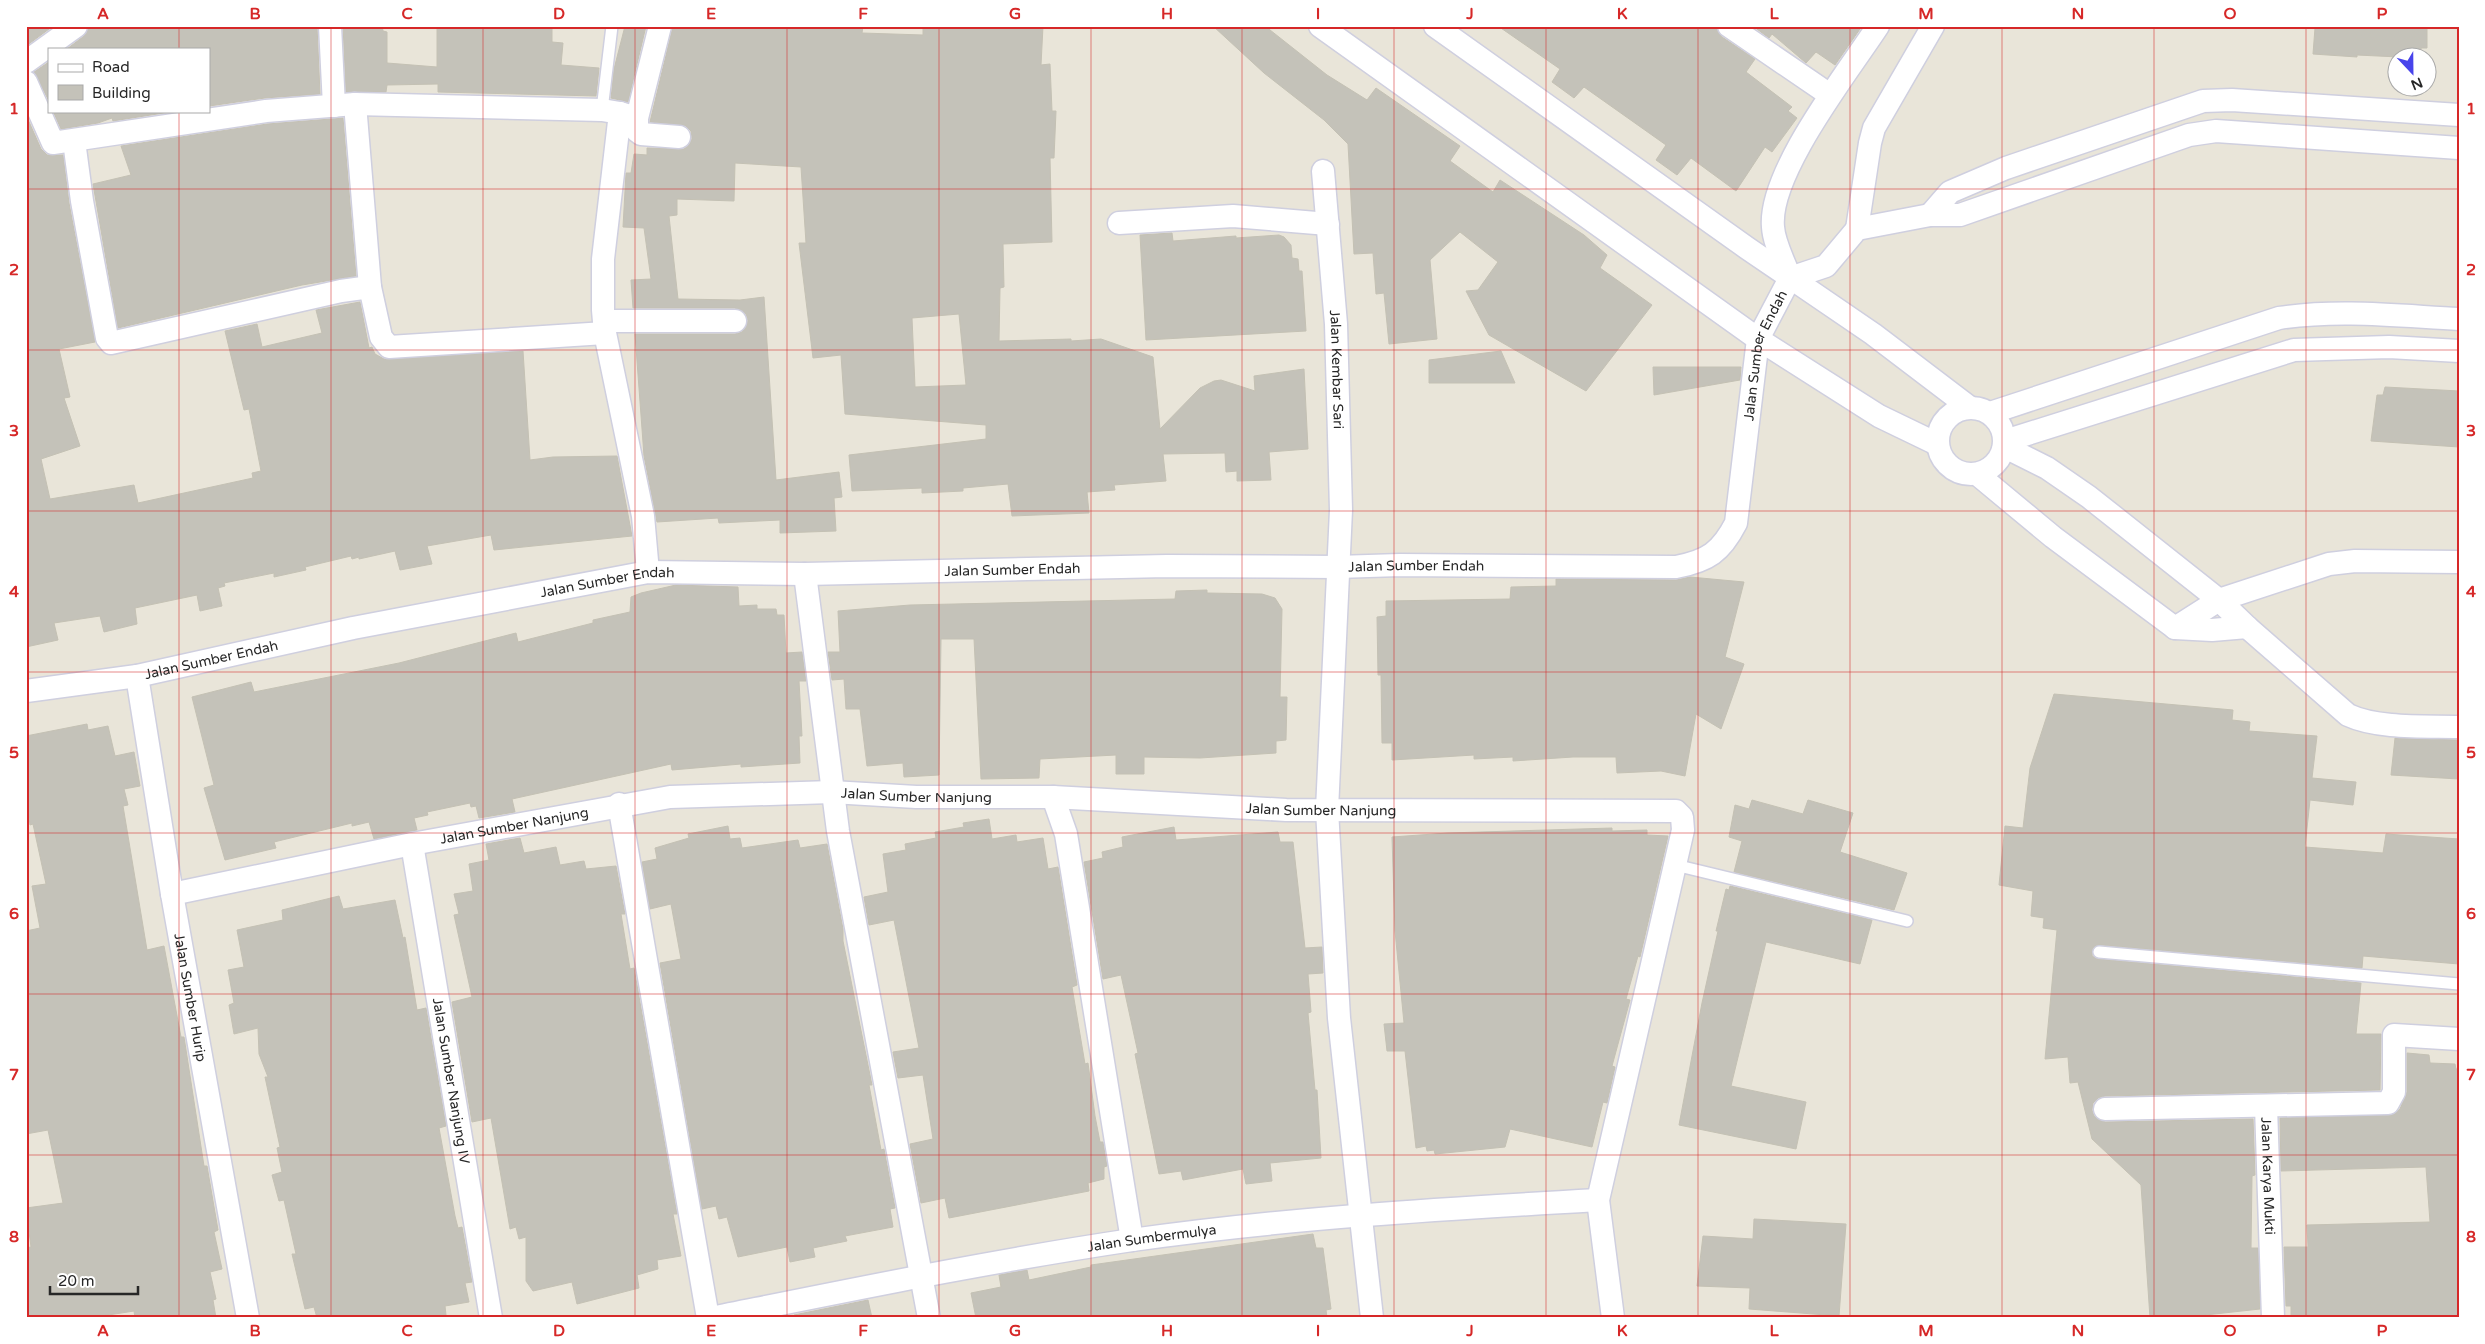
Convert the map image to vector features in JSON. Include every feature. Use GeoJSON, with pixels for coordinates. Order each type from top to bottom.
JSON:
{"type":"FeatureCollection","features":[{"type":"Feature","properties":{"kind":"street"},"geometry":{"type":"LineString","coordinates":[[26,62],[76,26]]}},
{"type":"Feature","properties":{"kind":"street"},"geometry":{"type":"LineString","coordinates":[[330,26],[345,105],[370,287],[380,337],[389,346],[605,327],[735,321]]}},
{"type":"Feature","properties":{"kind":"street"},"geometry":{"type":"LineString","coordinates":[[648,572],[643,516],[605,327],[603,259],[620,114],[660,26]]}},
{"type":"Feature","properties":{"kind":"street"},"geometry":{"type":"LineString","coordinates":[[1320,26],[1758,339],[1879,416],[1937,444]]}},
{"type":"Feature","properties":{"kind":"street"},"geometry":{"type":"LineString","coordinates":[[1435,26],[1790,278],[1873,334],[1980,410],[2001,424],[2005,444],[1993,466],[1978,474],[1963,474],[1950,468],[1941,457],[1937,444],[1940,426],[1952,412],[1980,410],[2279,318],[2305,314],[2354,314],[2459,319]]}},
{"type":"Feature","properties":{"kind":"street"},"geometry":{"type":"LineString","coordinates":[[1729,26],[1830,95]]}},
{"type":"Feature","properties":{"kind":"street"},"geometry":{"type":"LineString","coordinates":[[1790,278],[1773,229],[1774,202],[1784,175],[1830,95],[1878,26]]}},
{"type":"Feature","properties":{"kind":"street"},"geometry":{"type":"LineString","coordinates":[[1790,278],[1826,266],[1857,229],[1874,128],[1933,26]]}},
{"type":"Feature","properties":{"kind":"street"},"geometry":{"type":"LineString","coordinates":[[26,82],[51,142],[74,141],[266,111],[345,105],[620,114],[641,134],[679,137]]}},
{"type":"Feature","properties":{"kind":"street"},"geometry":{"type":"LineString","coordinates":[[1930,215],[1950,192],[2006,168],[2203,101],[2232,100],[2459,115]]}},
{"type":"Feature","properties":{"kind":"street"},"geometry":{"type":"LineString","coordinates":[[2176,109],[2184,137]]}},
{"type":"Feature","properties":{"kind":"street"},"geometry":{"type":"LineString","coordinates":[[1857,229],[1930,215],[1960,215],[2184,137],[2216,132],[2459,148]]}},
{"type":"Feature","properties":{"kind":"street"},"geometry":{"type":"LineString","coordinates":[[74,141],[82,201],[107,338],[111,343],[341,291],[370,287]]}},
{"type":"Feature","properties":{"kind":"street","name":"Jalan Kembar Sari"},"geometry":{"type":"LineString","coordinates":[[1323,171],[1336,324],[1341,510],[1327,810],[1339,1018],[1372,1318]]}},
{"type":"Feature","properties":{"kind":"street"},"geometry":{"type":"LineString","coordinates":[[1119,223],[1233,216],[1328,224]]}},
{"type":"Feature","properties":{"kind":"street","name":"Jalan Sumber Endah"},"geometry":{"type":"LineString","coordinates":[[26,691],[137,676],[353,628],[648,572],[805,574],[1167,566],[1676,567],[1706,559],[1727,541],[1736,523],[1758,339],[1790,278]]}},
{"type":"Feature","properties":{"kind":"street"},"geometry":{"type":"LineString","coordinates":[[2005,444],[2294,350],[2388,347],[2459,352]]}},
{"type":"Feature","properties":{"kind":"street"},"geometry":{"type":"LineString","coordinates":[[2005,444],[2048,468],[2089,497],[2219,600],[2348,716],[2358,720],[2387,724],[2459,727]]}},
{"type":"Feature","properties":{"kind":"street"},"geometry":{"type":"LineString","coordinates":[[1978,474],[2053,537],[2175,628],[2212,630],[2247,627]]}},
{"type":"Feature","properties":{"kind":"street"},"geometry":{"type":"LineString","coordinates":[[2175,628],[2219,600],[2329,564],[2355,561],[2459,562]]}},
{"type":"Feature","properties":{"kind":"street"},"geometry":{"type":"LineString","coordinates":[[805,574],[832,792],[929,1318]]}},
{"type":"Feature","properties":{"kind":"street","name":"Jalan Sumber Hurip"},"geometry":{"type":"LineString","coordinates":[[137,676],[172,894],[248,1318]]}},
{"type":"Feature","properties":{"kind":"street","name":"Jalan Sumber Nanjung"},"geometry":{"type":"LineString","coordinates":[[172,894],[412,844],[619,804],[670,797],[832,792],[916,797],[1053,797],[1286,810],[1668,809],[1676,811],[1684,823],[1676,864]]}},
{"type":"Feature","properties":{"kind":"street"},"geometry":{"type":"LineString","coordinates":[[1053,797],[1066,834],[1132,1240]]}},
{"type":"Feature","properties":{"kind":"street"},"geometry":{"type":"LineString","coordinates":[[619,804],[710,1318]]}},
{"type":"Feature","properties":{"kind":"street","name":"Jalan Sumber Nanjung IV"},"geometry":{"type":"LineString","coordinates":[[412,844],[491,1318]]}},
{"type":"Feature","properties":{"kind":"street"},"geometry":{"type":"LineString","coordinates":[[1614,1318],[1598,1200],[1676,864]]}},
{"type":"Feature","properties":{"kind":"street"},"geometry":{"type":"LineString","coordinates":[[2266,1106],[2388,1103],[2394,1092],[2394,1035],[2459,1039]]}},
{"type":"Feature","properties":{"kind":"street","name":"Jalan Karya Mukti"},"geometry":{"type":"LineString","coordinates":[[2105,1109],[2266,1106],[2273,1318]]}},
{"type":"Feature","properties":{"kind":"street","name":"Jalan Sumbermulya"},"geometry":{"type":"LineString","coordinates":[[710,1318],[920,1277],[1132,1240],[1361,1214],[1598,1200]]}},
{"type":"Feature","properties":{"kind":"lane"},"geometry":{"type":"LineString","coordinates":[[612,26],[620,114]]}},
{"type":"Feature","properties":{"kind":"lane"},"geometry":{"type":"LineString","coordinates":[[1676,864],[1907,921]]}},
{"type":"Feature","properties":{"kind":"lane"},"geometry":{"type":"LineString","coordinates":[[2099,952],[2459,984]]}},
{"type":"Feature","properties":{"kind":"building"},"geometry":{"type":"Polygon","coordinates":[[[26,26],[53,26],[26,46],[26,26]]]}},
{"type":"Feature","properties":{"kind":"building"},"geometry":{"type":"Polygon","coordinates":[[[89,26],[317,26],[320,94],[265,98],[210,106],[210,48],[68,48],[84,36],[89,26]]]}},
{"type":"Feature","properties":{"kind":"building"},"geometry":{"type":"Polygon","coordinates":[[[343,26],[382,26],[383,31],[387,32],[387,63],[437,67],[437,26],[552,26],[552,42],[563,43],[561,65],[599,68],[596,96],[438,92],[438,84],[387,85],[386,92],[346,92],[343,26]]]}},
{"type":"Feature","properties":{"kind":"building"},"geometry":{"type":"Polygon","coordinates":[[[625,26],[646,26],[628,102],[611,98],[614,69],[625,26]]]}},
{"type":"Feature","properties":{"kind":"building"},"geometry":{"type":"Polygon","coordinates":[[[673,26],[863,26],[862,33],[923,35],[923,26],[1043,26],[1041,65],[1050,64],[1052,111],[1056,111],[1054,158],[1050,158],[1052,242],[1003,244],[1004,287],[1000,288],[999,341],[1101,339],[1153,357],[1160,429],[1200,388],[1214,381],[1221,380],[1255,391],[1254,376],[1304,369],[1308,449],[1269,452],[1271,480],[1237,481],[1237,471],[1226,472],[1225,453],[1163,454],[1166,481],[1114,485],[1115,490],[1087,492],[1089,513],[1012,516],[1008,484],[963,488],[963,491],[922,493],[922,488],[852,491],[849,455],[986,439],[986,425],[845,414],[841,355],[813,358],[799,243],[806,243],[801,167],[735,163],[734,201],[677,199],[677,215],[669,216],[678,299],[740,300],[764,297],[776,480],[839,472],[842,497],[834,498],[836,531],[780,533],[780,520],[719,523],[718,518],[657,522],[644,456],[635,334],[735,334],[742,332],[748,321],[746,314],[735,308],[633,308],[631,280],[651,279],[644,228],[623,227],[626,173],[631,173],[634,154],[647,155],[647,148],[684,149],[692,139],[691,131],[686,126],[650,122],[673,26]],[[959,314],[912,318],[915,387],[966,385],[959,314]]]}},
{"type":"Feature","properties":{"kind":"building"},"geometry":{"type":"Polygon","coordinates":[[[1213,26],[1265,26],[1327,75],[1367,100],[1376,88],[1460,146],[1450,161],[1493,192],[1500,180],[1584,235],[1607,255],[1600,268],[1652,305],[1586,391],[1489,335],[1466,291],[1478,290],[1498,262],[1460,232],[1430,260],[1437,339],[1389,344],[1384,293],[1376,294],[1373,253],[1354,254],[1348,144],[1324,120],[1264,73],[1213,26]]]}},
{"type":"Feature","properties":{"kind":"building"},"geometry":{"type":"Polygon","coordinates":[[[1498,26],[1716,26],[1722,37],[1755,59],[1746,72],[1792,107],[1788,111],[1797,118],[1772,152],[1765,147],[1736,191],[1691,158],[1677,175],[1656,160],[1666,145],[1584,87],[1574,98],[1552,82],[1560,69],[1498,26]]]}},
{"type":"Feature","properties":{"kind":"building"},"geometry":{"type":"Polygon","coordinates":[[[1753,26],[1862,26],[1835,65],[1816,52],[1806,63],[1772,34],[1769,38],[1753,26]]]}},
{"type":"Feature","properties":{"kind":"building"},"geometry":{"type":"Polygon","coordinates":[[[2327,26],[2427,26],[2427,48],[2388,48],[2388,56],[2357,55],[2357,57],[2313,54],[2315,28],[2327,26]]]}},
{"type":"Feature","properties":{"kind":"building"},"geometry":{"type":"Polygon","coordinates":[[[48,63],[48,99],[34,72],[48,63]]]}},
{"type":"Feature","properties":{"kind":"building"},"geometry":{"type":"Polygon","coordinates":[[[53,112],[170,112],[113,121],[112,118],[98,123],[61,129],[53,112]]]}},
{"type":"Feature","properties":{"kind":"building"},"geometry":{"type":"Polygon","coordinates":[[[26,115],[41,149],[47,155],[63,155],[69,203],[95,342],[59,349],[70,397],[64,398],[80,446],[41,459],[50,499],[134,485],[138,503],[253,478],[252,473],[261,471],[249,409],[244,410],[225,331],[257,324],[262,347],[322,333],[316,310],[360,302],[369,348],[372,347],[375,354],[384,359],[523,351],[530,460],[553,457],[617,456],[632,536],[494,550],[491,535],[427,546],[432,564],[400,570],[395,551],[359,559],[359,557],[352,559],[351,556],[305,567],[306,570],[274,577],[274,573],[224,583],[225,586],[218,588],[222,606],[200,611],[197,595],[135,608],[137,624],[104,632],[100,616],[54,623],[58,640],[26,647],[26,115]]]}},
{"type":"Feature","properties":{"kind":"building"},"geometry":{"type":"Polygon","coordinates":[[[343,118],[356,276],[302,285],[118,328],[93,184],[131,175],[121,146],[267,124],[343,118]]]}},
{"type":"Feature","properties":{"kind":"building"},"geometry":{"type":"Polygon","coordinates":[[[1172,233],[1173,241],[1236,236],[1236,238],[1279,235],[1284,237],[1291,245],[1292,258],[1298,259],[1299,271],[1302,271],[1306,331],[1146,340],[1140,235],[1172,233]]]}},
{"type":"Feature","properties":{"kind":"building"},"geometry":{"type":"Polygon","coordinates":[[[1501,351],[1515,383],[1429,383],[1429,360],[1501,351]]]}},
{"type":"Feature","properties":{"kind":"building"},"geometry":{"type":"Polygon","coordinates":[[[1653,367],[1741,367],[1740,380],[1654,395],[1653,367]]]}},
{"type":"Feature","properties":{"kind":"building"},"geometry":{"type":"Polygon","coordinates":[[[2385,387],[2459,391],[2459,447],[2371,441],[2377,395],[2383,395],[2385,387]]]}},
{"type":"Feature","properties":{"kind":"building"},"geometry":{"type":"Polygon","coordinates":[[[1690,577],[1744,582],[1725,657],[1744,664],[1721,729],[1696,714],[1685,776],[1661,771],[1617,773],[1616,757],[1573,757],[1513,761],[1513,757],[1474,759],[1474,755],[1392,760],[1392,743],[1382,743],[1381,675],[1378,675],[1377,617],[1386,616],[1386,601],[1510,599],[1511,587],[1556,586],[1556,579],[1676,580],[1690,577]]]}},
{"type":"Feature","properties":{"kind":"building"},"geometry":{"type":"Polygon","coordinates":[[[676,585],[738,587],[739,606],[757,605],[757,609],[776,609],[777,615],[784,615],[786,653],[802,652],[806,681],[799,681],[802,736],[799,736],[800,763],[741,767],[741,764],[672,770],[671,764],[512,799],[515,812],[479,818],[476,806],[471,807],[470,803],[427,812],[428,815],[414,818],[417,830],[374,839],[369,822],[352,826],[352,823],[274,842],[276,848],[225,860],[204,788],[214,785],[192,697],[251,682],[254,692],[399,663],[516,633],[518,642],[593,623],[593,620],[630,612],[631,597],[676,585]]]}},
{"type":"Feature","properties":{"kind":"building"},"geometry":{"type":"Polygon","coordinates":[[[1207,590],[1207,593],[1262,594],[1275,598],[1282,609],[1280,697],[1287,697],[1286,740],[1276,741],[1276,753],[1200,758],[1144,757],[1144,774],[1116,774],[1116,755],[1040,759],[1039,778],[981,779],[974,639],[941,639],[939,775],[904,777],[903,763],[867,766],[860,709],[846,709],[844,679],[832,680],[828,652],[840,652],[838,611],[910,605],[1175,599],[1176,591],[1207,590]]]}},
{"type":"Feature","properties":{"kind":"building"},"geometry":{"type":"Polygon","coordinates":[[[2054,694],[2233,710],[2232,720],[2250,722],[2249,731],[2317,736],[2312,778],[2356,782],[2353,805],[2310,800],[2305,847],[2383,853],[2386,834],[2459,839],[2459,964],[2363,956],[2362,968],[2100,945],[2093,948],[2092,956],[2098,959],[2361,983],[2356,1034],[2381,1034],[2380,1090],[2105,1096],[2098,1098],[2093,1103],[2092,1110],[2094,1116],[2105,1122],[2253,1119],[2255,1175],[2252,1176],[2251,1248],[2258,1248],[2260,1309],[2178,1318],[2150,1318],[2141,1185],[2092,1139],[2078,1082],[2070,1083],[2068,1057],[2045,1059],[2057,930],[2043,928],[2044,918],[2031,916],[2033,891],[1999,885],[2005,826],[2023,828],[2030,768],[2054,694]]]}},
{"type":"Feature","properties":{"kind":"building"},"geometry":{"type":"Polygon","coordinates":[[[87,724],[88,730],[108,726],[115,756],[134,752],[140,786],[124,789],[128,805],[123,806],[147,950],[164,946],[181,1037],[184,1037],[204,1166],[207,1166],[218,1230],[214,1232],[222,1269],[210,1272],[216,1299],[213,1300],[216,1318],[135,1318],[134,1311],[89,1318],[26,1318],[26,1248],[31,1247],[26,1208],[63,1203],[48,1130],[26,1134],[26,931],[40,928],[32,886],[46,884],[33,824],[30,825],[26,796],[26,736],[87,724]]]}},
{"type":"Feature","properties":{"kind":"building"},"geometry":{"type":"Polygon","coordinates":[[[2395,738],[2459,740],[2459,779],[2391,775],[2395,738]]]}},
{"type":"Feature","properties":{"kind":"building"},"geometry":{"type":"Polygon","coordinates":[[[1752,800],[1803,814],[1808,800],[1853,813],[1840,852],[1907,873],[1894,910],[1734,872],[1742,841],[1729,837],[1735,805],[1749,809],[1752,800]]]}},
{"type":"Feature","properties":{"kind":"building"},"geometry":{"type":"Polygon","coordinates":[[[989,819],[992,839],[1016,835],[1017,842],[1043,838],[1048,869],[1058,867],[1077,985],[1072,987],[1085,1064],[1088,1063],[1100,1142],[1103,1142],[1107,1166],[1104,1167],[1104,1179],[1088,1183],[1089,1191],[949,1218],[945,1198],[921,1203],[910,1144],[933,1139],[923,1075],[898,1078],[893,1052],[919,1048],[894,920],[869,925],[864,897],[888,892],[883,854],[906,850],[905,844],[936,838],[935,832],[964,827],[963,823],[989,819]]]}},
{"type":"Feature","properties":{"kind":"building"},"geometry":{"type":"Polygon","coordinates":[[[728,826],[730,839],[740,838],[742,848],[798,840],[800,848],[827,844],[843,929],[843,941],[872,1085],[869,1085],[881,1150],[884,1149],[895,1208],[890,1209],[893,1227],[845,1236],[847,1241],[813,1248],[815,1257],[790,1262],[787,1247],[738,1257],[727,1217],[719,1219],[716,1206],[702,1209],[660,963],[681,959],[671,904],[650,909],[642,862],[657,859],[655,848],[689,838],[688,834],[728,826]]]}},
{"type":"Feature","properties":{"kind":"building"},"geometry":{"type":"Polygon","coordinates":[[[1174,827],[1176,840],[1278,832],[1280,842],[1293,842],[1305,948],[1322,947],[1323,973],[1308,974],[1311,1012],[1308,1013],[1315,1090],[1317,1090],[1321,1158],[1270,1163],[1272,1181],[1246,1184],[1243,1169],[1183,1180],[1181,1171],[1159,1174],[1135,1054],[1138,1053],[1121,975],[1103,979],[1084,862],[1103,858],[1102,852],[1123,847],[1122,837],[1174,827]]]}},
{"type":"Feature","properties":{"kind":"building"},"geometry":{"type":"Polygon","coordinates":[[[1612,828],[1612,831],[1647,830],[1647,835],[1668,836],[1640,957],[1638,956],[1626,999],[1630,1000],[1612,1066],[1615,1067],[1607,1103],[1603,1102],[1592,1147],[1510,1129],[1505,1147],[1435,1154],[1434,1150],[1427,1151],[1426,1146],[1416,1148],[1405,1051],[1387,1051],[1384,1024],[1404,1023],[1395,931],[1392,837],[1448,833],[1612,828]]]}},
{"type":"Feature","properties":{"kind":"building"},"geometry":{"type":"Polygon","coordinates":[[[520,838],[524,853],[556,847],[560,865],[584,861],[586,869],[616,866],[625,914],[621,914],[630,969],[634,968],[677,1214],[673,1214],[681,1256],[657,1260],[658,1269],[637,1275],[639,1288],[577,1304],[572,1282],[533,1291],[526,1281],[526,1237],[519,1239],[516,1227],[510,1229],[491,1118],[472,1122],[452,1002],[472,997],[454,915],[459,914],[454,894],[473,891],[469,864],[489,860],[486,844],[520,838]]]}},
{"type":"Feature","properties":{"kind":"building"},"geometry":{"type":"Polygon","coordinates":[[[1730,886],[1872,920],[1860,964],[1766,942],[1731,1086],[1806,1102],[1796,1149],[1679,1125],[1718,931],[1716,931],[1726,889],[1729,890],[1730,886]]]}},
{"type":"Feature","properties":{"kind":"building"},"geometry":{"type":"Polygon","coordinates":[[[339,896],[343,909],[395,900],[403,938],[405,937],[417,1010],[426,1008],[446,1126],[439,1128],[455,1216],[458,1228],[462,1227],[472,1282],[465,1283],[469,1302],[445,1306],[446,1315],[430,1318],[317,1318],[314,1307],[305,1309],[292,1254],[296,1254],[284,1200],[279,1201],[272,1175],[282,1172],[277,1148],[280,1147],[265,1077],[268,1077],[259,1054],[258,1028],[234,1034],[229,1005],[234,1003],[228,970],[244,967],[237,930],[283,920],[282,910],[339,896]]]}},
{"type":"Feature","properties":{"kind":"building"},"geometry":{"type":"Polygon","coordinates":[[[2407,1053],[2429,1055],[2430,1063],[2455,1064],[2456,1069],[2459,1069],[2459,1318],[2291,1318],[2291,1306],[2286,1306],[2284,1247],[2308,1247],[2307,1225],[2430,1222],[2426,1167],[2281,1171],[2280,1118],[2394,1114],[2400,1109],[2407,1092],[2407,1053]]]}},
{"type":"Feature","properties":{"kind":"building"},"geometry":{"type":"Polygon","coordinates":[[[1754,1219],[1846,1224],[1839,1316],[1749,1309],[1750,1288],[1697,1286],[1703,1236],[1753,1239],[1754,1219]]]}},
{"type":"Feature","properties":{"kind":"building"},"geometry":{"type":"Polygon","coordinates":[[[1313,1234],[1316,1248],[1323,1248],[1331,1309],[1326,1310],[1327,1318],[976,1318],[971,1293],[1001,1287],[999,1275],[1027,1270],[1029,1280],[1091,1267],[1091,1265],[1313,1234]]]}},
{"type":"Feature","properties":{"kind":"building"},"geometry":{"type":"Polygon","coordinates":[[[868,1300],[872,1318],[795,1318],[794,1315],[868,1300]]]}}]}
